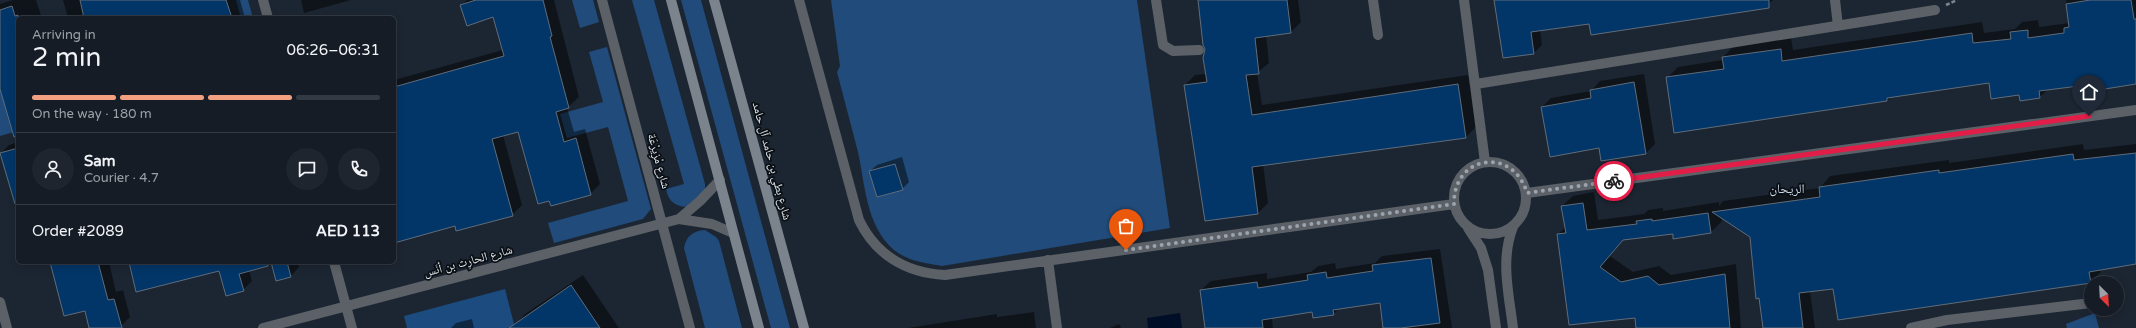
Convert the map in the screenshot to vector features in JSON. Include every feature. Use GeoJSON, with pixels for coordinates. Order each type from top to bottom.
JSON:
{"type":"FeatureCollection","features":[{"type":"Feature","properties":{"kind":"street"},"geometry":{"type":"LineString","coordinates":[[263,0],[267,16]]}},
{"type":"Feature","properties":{"kind":"street","name":"شارع مْزِيرْعَة"},"geometry":{"type":"LineString","coordinates":[[602,0],[690,328]]}},
{"type":"Feature","properties":{"kind":"street"},"geometry":{"type":"LineString","coordinates":[[671,0],[759,328]]}},
{"type":"Feature","properties":{"kind":"street","name":"شارع بطي بن حامد آل حامد"},"geometry":{"type":"LineString","coordinates":[[714,0],[804,328]]}},
{"type":"Feature","properties":{"kind":"street"},"geometry":{"type":"LineString","coordinates":[[799,0],[854,208],[864,231],[871,242],[902,266],[930,274],[945,275],[1454,204]]}},
{"type":"Feature","properties":{"kind":"street"},"geometry":{"type":"LineString","coordinates":[[1156,0],[1163,45],[1173,51],[1199,50]]}},
{"type":"Feature","properties":{"kind":"street"},"geometry":{"type":"LineString","coordinates":[[1373,0],[1378,35]]}},
{"type":"Feature","properties":{"kind":"street"},"geometry":{"type":"LineString","coordinates":[[1464,0],[1485,162]]}},
{"type":"Feature","properties":{"kind":"street"},"geometry":{"type":"LineString","coordinates":[[1835,0],[1838,26]]}},
{"type":"Feature","properties":{"kind":"street"},"geometry":{"type":"LineString","coordinates":[[1476,84],[1935,10]]}},
{"type":"Feature","properties":{"kind":"street"},"geometry":{"type":"LineString","coordinates":[[1527,193],[2136,110]]}},
{"type":"Feature","properties":{"kind":"street"},"geometry":{"type":"LineString","coordinates":[[1496,328],[1488,270],[1481,248],[1468,228],[1461,221],[1454,204],[1454,194],[1461,176],[1476,165],[1485,162],[1499,163],[1512,169],[1524,184],[1527,193],[1524,212],[1513,227],[1506,252],[1505,265],[1513,328]]}},
{"type":"Feature","properties":{"kind":"street","name":"شارع الحارِث بن أنَس"},"geometry":{"type":"LineString","coordinates":[[679,219],[700,201],[720,180]]}},
{"type":"Feature","properties":{"kind":"street","name":"شارع الحارِث بن أنَس"},"geometry":{"type":"LineString","coordinates":[[263,328],[679,219],[712,224],[733,233]]}},
{"type":"Feature","properties":{"kind":"street"},"geometry":{"type":"LineString","coordinates":[[1468,228],[1477,232],[1495,235],[1513,227]]}},
{"type":"Feature","properties":{"kind":"street"},"geometry":{"type":"LineString","coordinates":[[1048,260],[1057,328]]}},
{"type":"Feature","properties":{"kind":"street"},"geometry":{"type":"LineString","coordinates":[[335,264],[352,328]]}},
{"type":"Feature","properties":{"kind":"street"},"geometry":{"type":"LineString","coordinates":[[0,302],[7,328]]}},
{"type":"Feature","properties":{"kind":"street"},"geometry":{"type":"LineString","coordinates":[[1910,328],[2084,304]]}},
{"type":"Feature","properties":{"kind":"shaded area"},"geometry":{"type":"Polygon","coordinates":[[[236,0],[248,0],[252,16],[240,16],[236,0]]]}},
{"type":"Feature","properties":{"kind":"shaded area"},"geometry":{"type":"Polygon","coordinates":[[[572,0],[593,0],[599,22],[580,28],[572,0]]]}},
{"type":"Feature","properties":{"kind":"shaded area"},"geometry":{"type":"Polygon","coordinates":[[[632,0],[654,0],[705,184],[705,191],[688,207],[677,205],[667,194],[666,189],[684,184],[632,0]]]}},
{"type":"Feature","properties":{"kind":"shaded area"},"geometry":{"type":"Polygon","coordinates":[[[681,0],[701,0],[790,328],[771,328],[681,0]]]}},
{"type":"Feature","properties":{"kind":"shaded area"},"geometry":{"type":"Polygon","coordinates":[[[831,0],[1137,0],[1170,228],[942,266],[916,261],[899,254],[885,240],[878,229],[868,204],[858,152],[837,72],[840,66],[831,0]]]}},
{"type":"Feature","properties":{"kind":"shaded area"},"geometry":{"type":"Polygon","coordinates":[[[607,47],[651,209],[643,219],[554,243],[548,223],[628,201],[608,127],[567,138],[560,114],[603,102],[589,52],[607,47]]]}},
{"type":"Feature","properties":{"kind":"shaded area"},"geometry":{"type":"Polygon","coordinates":[[[0,68],[16,124],[16,132],[0,136],[0,68]]]}},
{"type":"Feature","properties":{"kind":"shaded area"},"geometry":{"type":"Polygon","coordinates":[[[705,230],[716,237],[719,241],[742,328],[705,328],[684,248],[688,237],[694,233],[705,230]]]}},
{"type":"Feature","properties":{"kind":"shaded area"},"geometry":{"type":"Polygon","coordinates":[[[505,289],[515,328],[407,328],[404,316],[505,289]]]}},
{"type":"Feature","properties":{"kind":"shaded area"},"geometry":{"type":"Polygon","coordinates":[[[1180,313],[1182,328],[1148,328],[1147,318],[1180,313]]]}},
{"type":"Feature","properties":{"kind":"shaded area"},"geometry":{"type":"Polygon","coordinates":[[[2087,316],[2096,316],[2099,328],[2067,328],[2066,324],[2087,316]]]}},
{"type":"Feature","properties":{"kind":"building"},"geometry":{"type":"Polygon","coordinates":[[[80,0],[226,0],[231,16],[84,16],[80,0]]]}},
{"type":"Feature","properties":{"kind":"building"},"geometry":{"type":"Polygon","coordinates":[[[476,0],[543,0],[552,36],[550,37],[569,108],[556,112],[564,142],[576,138],[591,195],[551,206],[549,201],[538,204],[518,132],[492,139],[513,216],[456,231],[455,226],[396,242],[396,86],[504,56],[493,17],[467,26],[460,5],[476,0]]]}},
{"type":"Feature","properties":{"kind":"building"},"geometry":{"type":"Polygon","coordinates":[[[1198,0],[1287,0],[1291,33],[1255,38],[1259,74],[1246,75],[1252,115],[1458,84],[1466,138],[1252,167],[1258,214],[1205,221],[1184,85],[1207,82],[1203,58],[1205,49],[1203,45],[1198,0]]]}},
{"type":"Feature","properties":{"kind":"building"},"geometry":{"type":"Polygon","coordinates":[[[1494,0],[1769,0],[1769,8],[1591,35],[1589,24],[1531,32],[1534,54],[1503,58],[1494,0]]]}},
{"type":"Feature","properties":{"kind":"building"},"geometry":{"type":"Polygon","coordinates":[[[2090,0],[2131,0],[2134,19],[2136,19],[2136,84],[2080,93],[2079,86],[2039,91],[2040,98],[2020,101],[2019,95],[1991,99],[1989,83],[1887,98],[1887,101],[1674,133],[1666,77],[1724,69],[1722,57],[1781,49],[1782,61],[1972,33],[1973,43],[2011,39],[2010,32],[2028,30],[2028,38],[2064,33],[2064,28],[2069,27],[2066,4],[2090,0]]]}},
{"type":"Feature","properties":{"kind":"building"},"geometry":{"type":"Polygon","coordinates":[[[12,6],[15,16],[18,15],[16,16],[16,136],[14,137],[0,89],[0,10],[12,6]]]}},
{"type":"Feature","properties":{"kind":"building"},"geometry":{"type":"Polygon","coordinates":[[[1634,82],[1646,154],[1601,161],[1599,148],[1550,157],[1541,107],[1591,98],[1590,90],[1634,82]]]}},
{"type":"Feature","properties":{"kind":"building"},"geometry":{"type":"Polygon","coordinates":[[[16,149],[16,204],[15,204],[0,153],[16,149]]]}},
{"type":"Feature","properties":{"kind":"building"},"geometry":{"type":"Polygon","coordinates":[[[2136,153],[2136,264],[2089,272],[2090,276],[2084,276],[2084,284],[1838,320],[1833,289],[1799,293],[1803,328],[1763,328],[1759,298],[1756,299],[1750,237],[1712,212],[1820,197],[1819,187],[1939,170],[1939,173],[2073,154],[2074,160],[2136,153]]]}},
{"type":"Feature","properties":{"kind":"building"},"geometry":{"type":"Polygon","coordinates":[[[895,164],[903,190],[877,197],[869,171],[895,164]]]}},
{"type":"Feature","properties":{"kind":"building"},"geometry":{"type":"Polygon","coordinates":[[[1583,203],[1587,230],[1637,224],[1636,221],[1652,219],[1652,221],[1708,213],[1711,233],[1673,239],[1673,234],[1623,240],[1600,267],[1621,282],[1648,276],[1659,285],[1725,274],[1730,328],[1636,328],[1635,318],[1569,325],[1557,234],[1566,233],[1561,206],[1583,203]]]}},
{"type":"Feature","properties":{"kind":"building"},"geometry":{"type":"Polygon","coordinates":[[[1431,258],[1440,323],[1401,328],[1383,328],[1380,303],[1333,310],[1334,315],[1313,318],[1312,312],[1262,320],[1263,328],[1205,328],[1200,290],[1257,282],[1258,288],[1308,280],[1307,275],[1326,272],[1327,278],[1373,271],[1372,265],[1431,258]]]}},
{"type":"Feature","properties":{"kind":"building"},"geometry":{"type":"Polygon","coordinates":[[[51,264],[99,264],[108,300],[114,299],[122,328],[89,328],[85,311],[64,316],[51,264]]]}},
{"type":"Feature","properties":{"kind":"building"},"geometry":{"type":"Polygon","coordinates":[[[129,264],[268,264],[268,266],[239,274],[244,291],[226,296],[219,271],[136,292],[129,264]]]}},
{"type":"Feature","properties":{"kind":"building"},"geometry":{"type":"Polygon","coordinates":[[[272,264],[288,264],[291,277],[276,281],[272,264]]]}},
{"type":"Feature","properties":{"kind":"building"},"geometry":{"type":"Polygon","coordinates":[[[571,285],[600,328],[509,328],[571,285]]]}},
{"type":"Feature","properties":{"kind":"way so far"},"geometry":{"type":"LineString","coordinates":[[1126,250],[1454,204],[1456,185],[1461,176],[1467,170],[1485,162],[1504,164],[1512,169],[1519,176],[1527,193],[1614,181]]}},
{"type":"Feature","properties":{"kind":"district","name":"الريحان"},"geometry":{"type":"Point","coordinates":[1787,189]}},
{"type":"Feature","properties":{"kind":"route"},"geometry":{"type":"LineString","coordinates":[[1614,181],[2089,116]]}}]}
